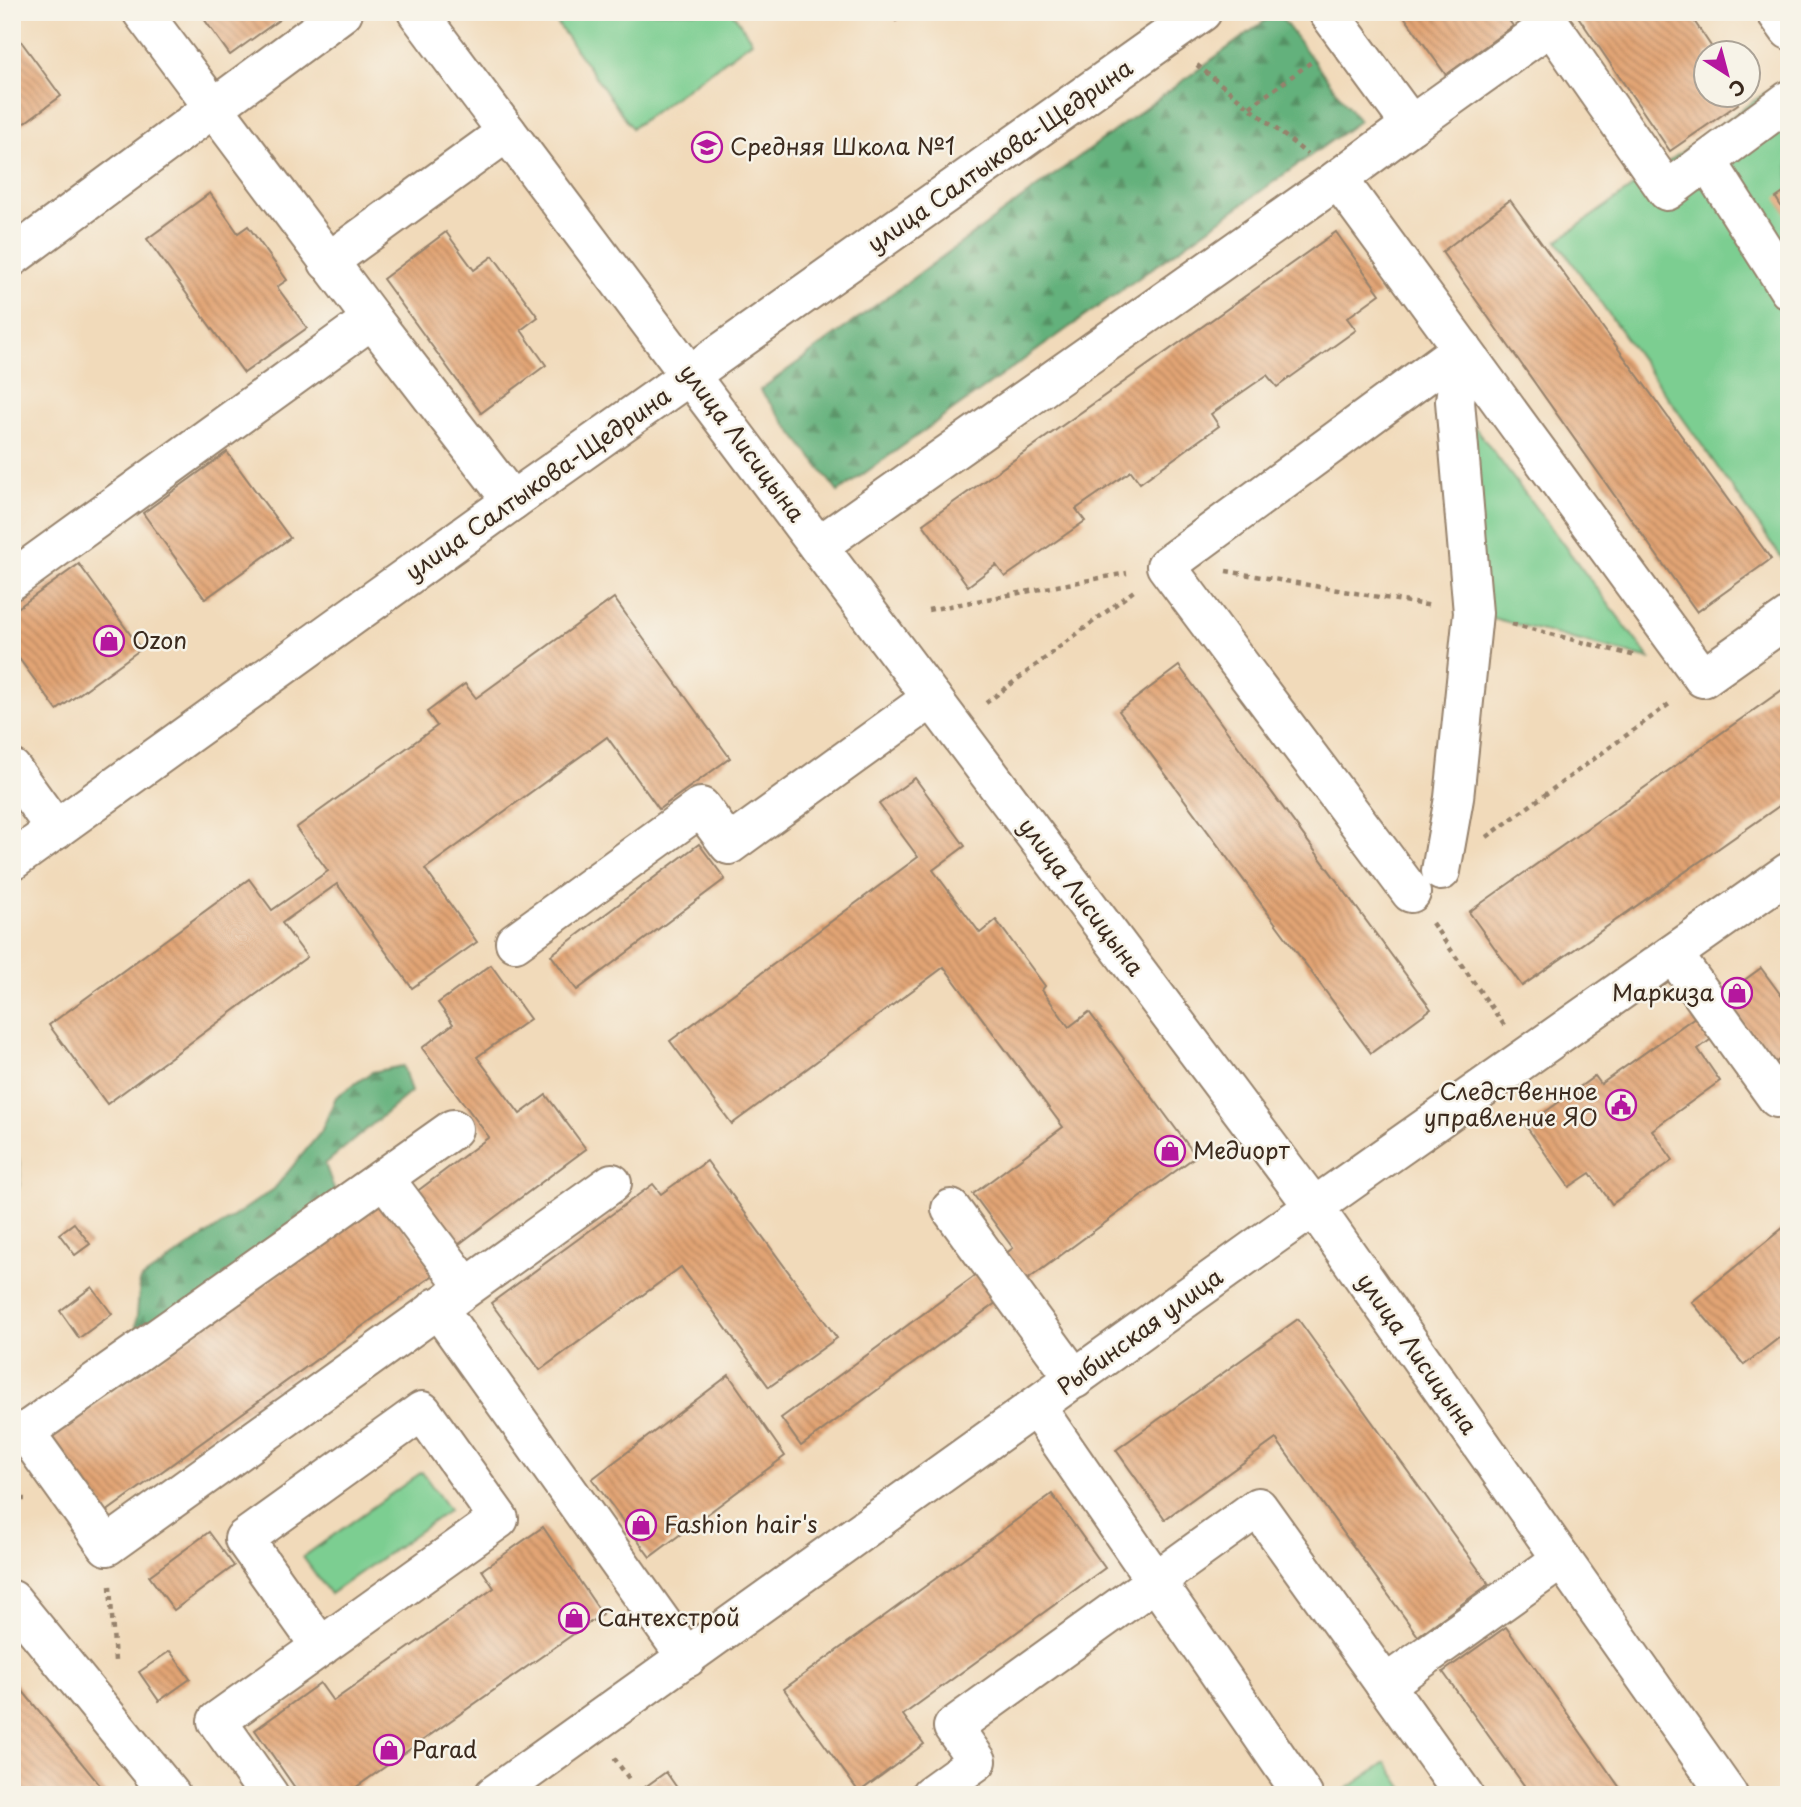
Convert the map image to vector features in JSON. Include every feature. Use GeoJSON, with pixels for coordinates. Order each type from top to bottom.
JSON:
{"type":"FeatureCollection","features":[{"type":"Feature","properties":{"kind":"street"},"geometry":{"type":"LineString","coordinates":[[142,12],[328,262],[512,501]]}},
{"type":"Feature","properties":{"kind":"street"},"geometry":{"type":"LineString","coordinates":[[12,257],[343,12]]}},
{"type":"Feature","properties":{"kind":"street","name":"улица Лисицына"},"geometry":{"type":"LineString","coordinates":[[417,12],[1314,1208],[1728,1795]]}},
{"type":"Feature","properties":{"kind":"street","name":"улица Салтыкова-Щедрина"},"geometry":{"type":"LineString","coordinates":[[12,861],[512,501],[1202,12]]}},
{"type":"Feature","properties":{"kind":"street"},"geometry":{"type":"LineString","coordinates":[[1776,12],[1789,30]]}},
{"type":"Feature","properties":{"kind":"street"},"geometry":{"type":"LineString","coordinates":[[818,546],[1338,179],[1547,18],[1667,191],[1789,100]]}},
{"type":"Feature","properties":{"kind":"street"},"geometry":{"type":"LineString","coordinates":[[1337,24],[1411,125]]}},
{"type":"Feature","properties":{"kind":"street"},"geometry":{"type":"LineString","coordinates":[[328,262],[507,132]]}},
{"type":"Feature","properties":{"kind":"street"},"geometry":{"type":"LineString","coordinates":[[1707,161],[1789,290]]}},
{"type":"Feature","properties":{"kind":"street"},"geometry":{"type":"LineString","coordinates":[[1338,179],[1703,678],[1789,617]]}},
{"type":"Feature","properties":{"kind":"street"},"geometry":{"type":"LineString","coordinates":[[13,578],[372,319]]}},
{"type":"Feature","properties":{"kind":"street"},"geometry":{"type":"LineString","coordinates":[[1411,893],[1167,566],[1462,348]]}},
{"type":"Feature","properties":{"kind":"street"},"geometry":{"type":"LineString","coordinates":[[1441,871],[1454,798],[1473,613],[1455,401],[1462,348]]}},
{"type":"Feature","properties":{"kind":"street"},"geometry":{"type":"LineString","coordinates":[[515,942],[701,807],[729,845],[932,698]]}},
{"type":"Feature","properties":{"kind":"street"},"geometry":{"type":"LineString","coordinates":[[12,769],[56,830]]}},
{"type":"Feature","properties":{"kind":"street","name":"Рыбинская улица"},"geometry":{"type":"LineString","coordinates":[[494,1795],[1074,1379],[1789,872]]}},
{"type":"Feature","properties":{"kind":"street"},"geometry":{"type":"LineString","coordinates":[[1673,954],[1777,1098]]}},
{"type":"Feature","properties":{"kind":"street"},"geometry":{"type":"LineString","coordinates":[[453,1129],[25,1432],[107,1546],[612,1183]]}},
{"type":"Feature","properties":{"kind":"street"},"geometry":{"type":"LineString","coordinates":[[384,1178],[452,1297],[687,1658]]}},
{"type":"Feature","properties":{"kind":"street"},"geometry":{"type":"LineString","coordinates":[[951,1209],[1074,1379]]}},
{"type":"Feature","properties":{"kind":"street"},"geometry":{"type":"LineString","coordinates":[[1036,1407],[1303,1795]]}},
{"type":"Feature","properties":{"kind":"street"},"geometry":{"type":"LineString","coordinates":[[270,1795],[216,1721],[321,1647],[499,1519],[422,1411],[244,1539],[321,1647]]}},
{"type":"Feature","properties":{"kind":"street"},"geometry":{"type":"LineString","coordinates":[[930,1795],[977,1761],[953,1727],[1258,1507],[1464,1795]]}},
{"type":"Feature","properties":{"kind":"street"},"geometry":{"type":"LineString","coordinates":[[1385,1685],[1562,1559]]}},
{"type":"Feature","properties":{"kind":"street"},"geometry":{"type":"LineString","coordinates":[[12,1600],[171,1795]]}},
{"type":"Feature","properties":{"kind":"path"},"geometry":{"type":"LineString","coordinates":[[1250,107],[1337,24]]}},
{"type":"Feature","properties":{"kind":"path"},"geometry":{"type":"LineString","coordinates":[[1165,39],[1338,179]]}},
{"type":"Feature","properties":{"kind":"path"},"geometry":{"type":"LineString","coordinates":[[928,610],[1167,566]]}},
{"type":"Feature","properties":{"kind":"path"},"geometry":{"type":"LineString","coordinates":[[107,1546],[115,1665]]}},
{"type":"Feature","properties":{"kind":"green space"},"geometry":{"type":"Polygon","coordinates":[[[549,12],[732,12],[752,41],[632,128],[549,12]]]}},
{"type":"Feature","properties":{"kind":"green space"},"geometry":{"type":"Polygon","coordinates":[[[1277,12],[1359,121],[838,492],[760,390],[1277,12]]]}},
{"type":"Feature","properties":{"kind":"green space"},"geometry":{"type":"Polygon","coordinates":[[[1789,76],[1789,568],[1557,241],[1744,108],[1762,108],[1762,95],[1789,76]]]}},
{"type":"Feature","properties":{"kind":"green space"},"geometry":{"type":"Polygon","coordinates":[[[1455,401],[1650,659],[1473,613],[1455,401]]]}},
{"type":"Feature","properties":{"kind":"green space"},"geometry":{"type":"Polygon","coordinates":[[[403,1066],[411,1092],[325,1164],[347,1224],[135,1339],[140,1280],[274,1189],[321,1132],[336,1097],[372,1072],[403,1066]]]}},
{"type":"Feature","properties":{"kind":"green space"},"geometry":{"type":"Polygon","coordinates":[[[12,1136],[19,1159],[20,1177],[17,1193],[12,1199],[12,1136]]]}},
{"type":"Feature","properties":{"kind":"green space"},"geometry":{"type":"Polygon","coordinates":[[[422,1472],[449,1510],[330,1594],[303,1557],[422,1472]]]}},
{"type":"Feature","properties":{"kind":"green space"},"geometry":{"type":"Polygon","coordinates":[[[1386,1762],[1408,1795],[1338,1795],[1386,1762]]]}},
{"type":"Feature","properties":{"kind":"building"},"geometry":{"type":"Polygon","coordinates":[[[199,12],[290,12],[230,55],[199,12]]]}},
{"type":"Feature","properties":{"kind":"building"},"geometry":{"type":"Polygon","coordinates":[[[889,12],[908,12],[896,21],[889,12]]]}},
{"type":"Feature","properties":{"kind":"building"},"geometry":{"type":"Polygon","coordinates":[[[1401,12],[1503,12],[1513,26],[1446,75],[1401,12]]]}},
{"type":"Feature","properties":{"kind":"building"},"geometry":{"type":"Polygon","coordinates":[[[1575,12],[1688,12],[1706,38],[1692,38],[1692,108],[1732,108],[1670,151],[1575,12]]]}},
{"type":"Feature","properties":{"kind":"building"},"geometry":{"type":"Polygon","coordinates":[[[12,29],[61,96],[12,132],[12,29]]]}},
{"type":"Feature","properties":{"kind":"building"},"geometry":{"type":"Polygon","coordinates":[[[1789,189],[1789,219],[1776,198],[1789,189]]]}},
{"type":"Feature","properties":{"kind":"building"},"geometry":{"type":"Polygon","coordinates":[[[210,193],[238,233],[248,226],[287,280],[277,287],[307,328],[244,373],[147,239],[210,193]]]}},
{"type":"Feature","properties":{"kind":"building"},"geometry":{"type":"Polygon","coordinates":[[[1510,200],[1771,559],[1697,612],[1442,252],[1510,200]]]}},
{"type":"Feature","properties":{"kind":"building"},"geometry":{"type":"Polygon","coordinates":[[[446,232],[474,270],[493,256],[538,317],[521,330],[546,365],[481,413],[383,279],[446,232]]]}},
{"type":"Feature","properties":{"kind":"building"},"geometry":{"type":"Polygon","coordinates":[[[1336,232],[1380,294],[1347,318],[1356,330],[1277,387],[1267,375],[1211,414],[1219,426],[1140,483],[1131,471],[1076,509],[1085,521],[1005,577],[996,565],[968,586],[923,524],[1336,232]]]}},
{"type":"Feature","properties":{"kind":"building"},"geometry":{"type":"Polygon","coordinates":[[[227,452],[290,538],[205,599],[143,513],[227,452]]]}},
{"type":"Feature","properties":{"kind":"building"},"geometry":{"type":"Polygon","coordinates":[[[79,564],[141,649],[57,710],[12,649],[12,612],[79,564]]]}},
{"type":"Feature","properties":{"kind":"building"},"geometry":{"type":"Polygon","coordinates":[[[614,598],[730,758],[659,809],[607,737],[425,869],[477,942],[412,988],[337,884],[282,923],[307,957],[107,1104],[49,1025],[249,879],[272,910],[328,871],[296,828],[437,726],[427,712],[465,684],[476,698],[614,598]]]}},
{"type":"Feature","properties":{"kind":"building"},"geometry":{"type":"Polygon","coordinates":[[[1179,666],[1431,1009],[1371,1053],[1119,711],[1179,666]]]}},
{"type":"Feature","properties":{"kind":"building"},"geometry":{"type":"Polygon","coordinates":[[[1789,685],[1789,799],[1522,986],[1469,912],[1789,685]]]}},
{"type":"Feature","properties":{"kind":"building"},"geometry":{"type":"Polygon","coordinates":[[[915,778],[965,846],[933,870],[980,933],[996,920],[1045,986],[1042,990],[1069,1027],[1089,1012],[1196,1156],[801,1446],[781,1418],[1013,1248],[973,1194],[1063,1127],[944,967],[732,1124],[670,1041],[918,857],[879,804],[915,778]]]}},
{"type":"Feature","properties":{"kind":"building"},"geometry":{"type":"Polygon","coordinates":[[[699,844],[725,879],[577,990],[551,955],[699,844]]]}},
{"type":"Feature","properties":{"kind":"building"},"geometry":{"type":"Polygon","coordinates":[[[491,965],[530,1019],[477,1057],[520,1114],[546,1095],[586,1149],[451,1250],[411,1196],[489,1137],[422,1048],[453,1024],[438,1003],[491,965]]]}},
{"type":"Feature","properties":{"kind":"building"},"geometry":{"type":"Polygon","coordinates":[[[1761,968],[1789,1006],[1789,1053],[1769,1067],[1720,998],[1761,968]]]}},
{"type":"Feature","properties":{"kind":"building","name":"Следственное управление ЯО"},"geometry":{"type":"Polygon","coordinates":[[[1702,1012],[1718,1034],[1698,1049],[1720,1081],[1652,1130],[1673,1160],[1612,1204],[1590,1173],[1569,1187],[1526,1126],[1595,1076],[1601,1084],[1702,1012]]]}},
{"type":"Feature","properties":{"kind":"building"},"geometry":{"type":"Polygon","coordinates":[[[707,1161],[837,1338],[769,1387],[681,1267],[540,1370],[491,1303],[653,1184],[661,1194],[707,1161]]]}},
{"type":"Feature","properties":{"kind":"building"},"geometry":{"type":"Polygon","coordinates":[[[383,1199],[436,1273],[99,1517],[45,1442],[383,1199]]]}},
{"type":"Feature","properties":{"kind":"building"},"geometry":{"type":"Polygon","coordinates":[[[74,1223],[90,1244],[75,1255],[59,1234],[74,1223]]]}},
{"type":"Feature","properties":{"kind":"building"},"geometry":{"type":"Polygon","coordinates":[[[1789,1223],[1789,1330],[1744,1365],[1692,1302],[1789,1223]]]}},
{"type":"Feature","properties":{"kind":"building"},"geometry":{"type":"Polygon","coordinates":[[[92,1287],[112,1314],[79,1338],[60,1311],[92,1287]]]}},
{"type":"Feature","properties":{"kind":"building"},"geometry":{"type":"Polygon","coordinates":[[[1298,1319],[1489,1584],[1418,1636],[1276,1439],[1165,1519],[1116,1450],[1298,1319]]]}},
{"type":"Feature","properties":{"kind":"building"},"geometry":{"type":"Polygon","coordinates":[[[729,1375],[785,1456],[650,1557],[592,1479],[729,1375]]]}},
{"type":"Feature","properties":{"kind":"building"},"geometry":{"type":"Polygon","coordinates":[[[1052,1494],[1105,1568],[903,1715],[924,1744],[859,1792],[784,1689],[1052,1494]]]}},
{"type":"Feature","properties":{"kind":"building"},"geometry":{"type":"Polygon","coordinates":[[[543,1527],[602,1614],[345,1795],[300,1795],[255,1730],[320,1683],[333,1701],[494,1588],[482,1570],[543,1527]]]}},
{"type":"Feature","properties":{"kind":"building"},"geometry":{"type":"Polygon","coordinates":[[[209,1532],[234,1566],[174,1610],[149,1576],[209,1532]]]}},
{"type":"Feature","properties":{"kind":"building"},"geometry":{"type":"Polygon","coordinates":[[[1506,1627],[1625,1795],[1531,1795],[1443,1672],[1506,1627]]]}},
{"type":"Feature","properties":{"kind":"building"},"geometry":{"type":"Polygon","coordinates":[[[170,1651],[190,1679],[159,1701],[139,1672],[170,1651]]]}},
{"type":"Feature","properties":{"kind":"building"},"geometry":{"type":"Polygon","coordinates":[[[12,1678],[108,1795],[12,1795],[12,1678]]]}},
{"type":"Feature","properties":{"kind":"building"},"geometry":{"type":"Polygon","coordinates":[[[666,1772],[682,1795],[634,1795],[666,1772]]]}},
{"type":"Feature","properties":{"kind":"place","name":"Средняя Школа №1"},"geometry":{"type":"Point","coordinates":[707,147]}},
{"type":"Feature","properties":{"kind":"place","name":"Ozon"},"geometry":{"type":"Point","coordinates":[109,641]}},
{"type":"Feature","properties":{"kind":"place","name":"Маркиза"},"geometry":{"type":"Point","coordinates":[1737,993]}},
{"type":"Feature","properties":{"kind":"place","name":"Следственное управление ЯО"},"geometry":{"type":"Point","coordinates":[1621,1105]}},
{"type":"Feature","properties":{"kind":"place","name":"Медиорт"},"geometry":{"type":"Point","coordinates":[1170,1151]}},
{"type":"Feature","properties":{"kind":"place","name":"Fashion hair's"},"geometry":{"type":"Point","coordinates":[641,1525]}},
{"type":"Feature","properties":{"kind":"place","name":"Сантехстрой"},"geometry":{"type":"Point","coordinates":[574,1618]}},
{"type":"Feature","properties":{"kind":"place","name":"Parad"},"geometry":{"type":"Point","coordinates":[389,1750]}}]}
